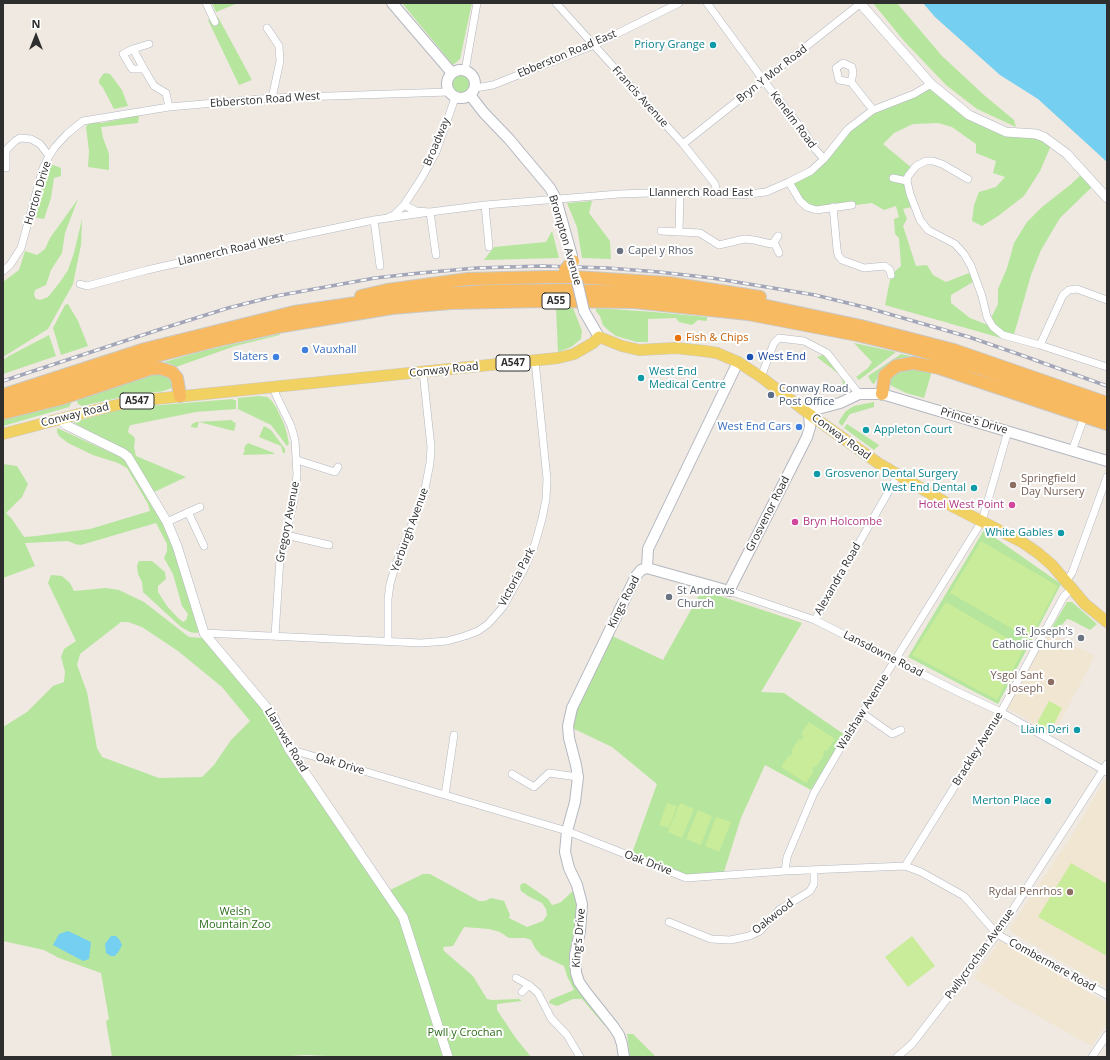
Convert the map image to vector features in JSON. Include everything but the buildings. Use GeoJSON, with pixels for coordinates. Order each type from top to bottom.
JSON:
{"type":"FeatureCollection","features":[{"type":"Feature","properties":{"kind":"highway"},"geometry":{"type":"LineString","coordinates":[[294,312],[387,290],[468,279],[546,277],[573,269],[773,299],[860,320],[954,350]]}},
{"type":"Feature","properties":{"kind":"highway","name":"A55"},"geometry":{"type":"LineString","coordinates":[[3,395],[144,349],[294,312],[410,297],[487,291],[563,290],[659,293],[767,306],[861,326],[954,350],[1107,403]]}},
{"type":"Feature","properties":{"kind":"highway","name":"A55"},"geometry":{"type":"LineString","coordinates":[[3,406],[144,359],[283,326],[392,308],[544,300],[634,302],[748,314],[857,334],[982,369],[1107,414]]}},
{"type":"Feature","properties":{"kind":"highway"},"geometry":{"type":"LineString","coordinates":[[882,394],[885,375],[896,366],[913,363],[939,368],[1107,424]]}},
{"type":"Feature","properties":{"kind":"highway"},"geometry":{"type":"LineString","coordinates":[[3,414],[60,399],[150,369],[159,368],[172,372],[177,378],[180,396]]}},
{"type":"Feature","properties":{"kind":"main road"},"geometry":{"type":"LineString","coordinates":[[392,3],[452,73]]}},
{"type":"Feature","properties":{"kind":"main road"},"geometry":{"type":"LineString","coordinates":[[458,70],[465,71],[474,78],[472,91],[462,98],[452,94],[446,83],[452,73],[458,70]]}},
{"type":"Feature","properties":{"kind":"main road","name":"Brompton Avenue"},"geometry":{"type":"LineString","coordinates":[[472,91],[484,113],[526,158],[550,188],[556,199],[584,311],[598,337]]}},
{"type":"Feature","properties":{"kind":"main road","name":"Conway Road"},"geometry":{"type":"LineString","coordinates":[[3,434],[125,403],[180,396],[274,388],[558,358],[574,354],[593,343],[598,337],[622,346],[639,350],[676,348],[717,353],[738,362],[761,377],[859,451],[950,505],[1022,542],[1038,553],[1052,565],[1085,604],[1107,622]]}},
{"type":"Feature","properties":{"kind":"main road","name":"Kings Road"},"geometry":{"type":"LineString","coordinates":[[567,832],[576,802],[578,777],[568,738],[569,717],[572,708],[636,576],[641,570],[647,568],[648,549],[738,362]]}},
{"type":"Feature","properties":{"kind":"main road","name":"Prince's Drive"},"geometry":{"type":"LineString","coordinates":[[793,402],[818,409],[859,394],[882,394],[1107,461]]}},
{"type":"Feature","properties":{"kind":"main road","name":"Prince's Drive"},"geometry":{"type":"LineString","coordinates":[[809,414],[817,416],[823,415],[840,402]]}},
{"type":"Feature","properties":{"kind":"main road","name":"Grosvenor Road"},"geometry":{"type":"LineString","coordinates":[[729,591],[807,437],[810,427],[809,414]]}},
{"type":"Feature","properties":{"kind":"main road"},"geometry":{"type":"LineString","coordinates":[[807,437],[813,431],[827,428]]}},
{"type":"Feature","properties":{"kind":"main road","name":"Lansdowne Road"},"geometry":{"type":"LineString","coordinates":[[647,568],[729,591]]}},
{"type":"Feature","properties":{"kind":"main road","name":"King's Drive"},"geometry":{"type":"LineString","coordinates":[[567,832],[565,843],[566,860],[578,885],[582,904],[580,931],[575,954],[576,973],[582,987],[613,1026],[622,1044],[624,1057]]}},
{"type":"Feature","properties":{"kind":"street"},"geometry":{"type":"LineString","coordinates":[[206,3],[215,22]]}},
{"type":"Feature","properties":{"kind":"street"},"geometry":{"type":"LineString","coordinates":[[465,71],[477,3]]}},
{"type":"Feature","properties":{"kind":"street","name":"Francis Avenue"},"geometry":{"type":"LineString","coordinates":[[556,3],[683,144],[715,184],[717,194]]}},
{"type":"Feature","properties":{"kind":"street","name":"Ebberston Road East"},"geometry":{"type":"LineString","coordinates":[[472,91],[493,85],[594,45],[678,3]]}},
{"type":"Feature","properties":{"kind":"street","name":"Kenelm Road"},"geometry":{"type":"LineString","coordinates":[[707,3],[824,159]]}},
{"type":"Feature","properties":{"kind":"street"},"geometry":{"type":"LineString","coordinates":[[861,3],[931,84],[969,115],[1006,132],[1044,136],[1067,154],[1107,198]]}},
{"type":"Feature","properties":{"kind":"street","name":"Bryn Y Mor Road"},"geometry":{"type":"LineString","coordinates":[[683,144],[861,3]]}},
{"type":"Feature","properties":{"kind":"street"},"geometry":{"type":"LineString","coordinates":[[267,28],[279,46],[280,61],[272,98]]}},
{"type":"Feature","properties":{"kind":"street"},"geometry":{"type":"LineString","coordinates":[[144,69],[132,69],[123,54],[149,44]]}},
{"type":"Feature","properties":{"kind":"street"},"geometry":{"type":"LineString","coordinates":[[133,49],[154,86],[166,93],[169,107]]}},
{"type":"Feature","properties":{"kind":"street"},"geometry":{"type":"LineString","coordinates":[[851,82],[873,110]]}},
{"type":"Feature","properties":{"kind":"street","name":"Llannerch Road East"},"geometry":{"type":"LineString","coordinates":[[556,199],[619,194],[680,192],[741,195],[766,192],[811,171],[824,159],[848,129],[873,110],[914,94],[931,84]]}},
{"type":"Feature","properties":{"kind":"street","name":"Ebberston Road West"},"geometry":{"type":"LineString","coordinates":[[83,122],[169,107],[272,98],[452,94]]}},
{"type":"Feature","properties":{"kind":"street","name":"Broadway"},"geometry":{"type":"LineString","coordinates":[[404,205],[436,152],[452,94]]}},
{"type":"Feature","properties":{"kind":"street","name":"Horton Drive"},"geometry":{"type":"LineString","coordinates":[[3,271],[10,265],[22,248],[43,168],[49,156],[63,138],[83,122]]}},
{"type":"Feature","properties":{"kind":"street"},"geometry":{"type":"LineString","coordinates":[[6,168],[6,150],[20,138],[32,139],[40,144],[49,156]]}},
{"type":"Feature","properties":{"kind":"street"},"geometry":{"type":"LineString","coordinates":[[965,168],[964,177],[933,161],[926,161],[916,166],[908,176],[907,181],[910,194],[920,220],[928,230],[955,244],[964,254],[971,266],[982,296],[987,317],[993,327],[1002,335],[1040,345],[1107,367]]}},
{"type":"Feature","properties":{"kind":"street"},"geometry":{"type":"LineString","coordinates":[[893,178],[907,181]]}},
{"type":"Feature","properties":{"kind":"street"},"geometry":{"type":"LineString","coordinates":[[789,182],[800,201],[807,207],[816,210],[852,205]]}},
{"type":"Feature","properties":{"kind":"street"},"geometry":{"type":"LineString","coordinates":[[679,231],[680,192]]}},
{"type":"Feature","properties":{"kind":"street","name":"Llannerch Road West"},"geometry":{"type":"LineString","coordinates":[[80,284],[87,286],[178,262],[374,220],[485,205],[556,199]]}},
{"type":"Feature","properties":{"kind":"street","name":"Llannerch Road West"},"geometry":{"type":"LineString","coordinates":[[385,219],[394,216],[404,205],[416,211],[430,212]]}},
{"type":"Feature","properties":{"kind":"street"},"geometry":{"type":"LineString","coordinates":[[485,205],[489,247]]}},
{"type":"Feature","properties":{"kind":"street"},"geometry":{"type":"LineString","coordinates":[[833,207],[838,255],[842,260],[864,268],[885,266],[890,270],[891,275]]}},
{"type":"Feature","properties":{"kind":"street"},"geometry":{"type":"LineString","coordinates":[[430,212],[436,255]]}},
{"type":"Feature","properties":{"kind":"street"},"geometry":{"type":"LineString","coordinates":[[374,220],[380,266]]}},
{"type":"Feature","properties":{"kind":"street"},"geometry":{"type":"LineString","coordinates":[[661,231],[700,233],[719,245],[744,239],[754,240],[766,244],[776,239],[779,253]]}},
{"type":"Feature","properties":{"kind":"street"},"geometry":{"type":"LineString","coordinates":[[1040,345],[1063,295],[1069,290],[1077,290],[1107,300]]}},
{"type":"Feature","properties":{"kind":"street"},"geometry":{"type":"LineString","coordinates":[[761,377],[774,343],[780,338],[804,341],[827,353],[859,394]]}},
{"type":"Feature","properties":{"kind":"street","name":"Victoria Park"},"geometry":{"type":"LineString","coordinates":[[204,633],[421,643],[447,641],[478,631],[488,624],[503,607],[514,588],[535,544],[546,499],[547,479],[535,360]]}},
{"type":"Feature","properties":{"kind":"street","name":"Yerburgh Avenue"},"geometry":{"type":"LineString","coordinates":[[388,641],[388,599],[390,584],[396,564],[424,494],[430,463],[431,447],[423,372]]}},
{"type":"Feature","properties":{"kind":"street","name":"Gregory Avenue"},"geometry":{"type":"LineString","coordinates":[[274,388],[291,426],[297,460],[296,489],[278,573],[275,636]]}},
{"type":"Feature","properties":{"kind":"street","name":"Llanrwst Road"},"geometry":{"type":"LineString","coordinates":[[59,419],[66,425],[126,455],[167,522],[177,546],[204,633],[272,714],[289,749],[403,917],[448,1057]]}},
{"type":"Feature","properties":{"kind":"street"},"geometry":{"type":"LineString","coordinates":[[1072,451],[1082,422]]}},
{"type":"Feature","properties":{"kind":"street","name":"Walshaw Avenue"},"geometry":{"type":"LineString","coordinates":[[785,871],[787,857],[814,793],[862,713],[982,521],[1008,431]]}},
{"type":"Feature","properties":{"kind":"street"},"geometry":{"type":"LineString","coordinates":[[297,460],[335,472],[338,467]]}},
{"type":"Feature","properties":{"kind":"street","name":"Alexandra Road"},"geometry":{"type":"LineString","coordinates":[[815,620],[898,475]]}},
{"type":"Feature","properties":{"kind":"street","name":"Brackley Avenue"},"geometry":{"type":"LineString","coordinates":[[905,866],[1001,712],[1064,596],[1107,477]]}},
{"type":"Feature","properties":{"kind":"street"},"geometry":{"type":"LineString","coordinates":[[167,522],[200,507]]}},
{"type":"Feature","properties":{"kind":"street"},"geometry":{"type":"LineString","coordinates":[[188,512],[204,546]]}},
{"type":"Feature","properties":{"kind":"street"},"geometry":{"type":"LineString","coordinates":[[286,535],[329,545]]}},
{"type":"Feature","properties":{"kind":"street","name":"Lansdowne Road"},"geometry":{"type":"LineString","coordinates":[[729,591],[815,620],[1001,712],[1106,769]]}},
{"type":"Feature","properties":{"kind":"street"},"geometry":{"type":"LineString","coordinates":[[862,713],[892,734],[901,730]]}},
{"type":"Feature","properties":{"kind":"street"},"geometry":{"type":"LineString","coordinates":[[445,796],[454,735]]}},
{"type":"Feature","properties":{"kind":"street","name":"Oak Drive"},"geometry":{"type":"LineString","coordinates":[[289,749],[567,832],[686,878],[785,871],[905,866],[922,872],[964,896],[997,934]]}},
{"type":"Feature","properties":{"kind":"street","name":"Pwllycrochan Avenue"},"geometry":{"type":"LineString","coordinates":[[897,1057],[912,1044],[997,934],[1106,769]]}},
{"type":"Feature","properties":{"kind":"street"},"geometry":{"type":"LineString","coordinates":[[512,774],[534,787],[549,773],[578,777]]}},
{"type":"Feature","properties":{"kind":"street","name":"Oakwood"},"geometry":{"type":"LineString","coordinates":[[669,922],[711,939],[730,940],[749,936],[760,931],[779,910],[810,891],[814,884],[814,870]]}},
{"type":"Feature","properties":{"kind":"street","name":"Combermere Road"},"geometry":{"type":"LineString","coordinates":[[997,934],[1107,995]]}},
{"type":"Feature","properties":{"kind":"street"},"geometry":{"type":"LineString","coordinates":[[516,978],[529,985],[541,997],[542,1003],[551,1018],[567,1035],[580,1057]]}},
{"type":"Feature","properties":{"kind":"street"},"geometry":{"type":"LineString","coordinates":[[522,992],[529,985]]}},
{"type":"Feature","properties":{"kind":"street"},"geometry":{"type":"LineString","coordinates":[[1092,1057],[1107,1035]]}},
{"type":"Feature","properties":{"kind":"shaded area","name":"Ysgol Sant Joseph"},"geometry":{"type":"Polygon","coordinates":[[[1048,633],[1095,656],[1053,735],[1008,708],[1048,633]]]}},
{"type":"Feature","properties":{"kind":"shaded area","name":"Rydal Penrhos"},"geometry":{"type":"Polygon","coordinates":[[[1107,780],[1107,988],[1009,929],[1073,834],[1104,781],[1107,780]]]}},
{"type":"Feature","properties":{"kind":"shaded area"},"geometry":{"type":"Polygon","coordinates":[[[1000,941],[1107,1003],[1107,1023],[1092,1046],[1016,1004],[974,978],[1000,941]]]}},
{"type":"Feature","properties":{"kind":"green space"},"geometry":{"type":"Polygon","coordinates":[[[212,3],[238,3],[216,12],[212,3]]]}},
{"type":"Feature","properties":{"kind":"green space"},"geometry":{"type":"Polygon","coordinates":[[[402,3],[472,3],[460,59],[453,65],[402,3]]]}},
{"type":"Feature","properties":{"kind":"green space"},"geometry":{"type":"Polygon","coordinates":[[[873,3],[897,3],[942,56],[984,95],[1014,120],[1016,127],[977,109],[946,85],[904,41],[873,3]]]}},
{"type":"Feature","properties":{"kind":"green space"},"geometry":{"type":"Polygon","coordinates":[[[218,17],[252,80],[239,85],[208,20],[218,17]]]}},
{"type":"Feature","properties":{"kind":"green space"},"geometry":{"type":"Polygon","coordinates":[[[104,73],[110,74],[122,90],[128,106],[114,109],[99,83],[99,80],[104,73]]]}},
{"type":"Feature","properties":{"kind":"green space"},"geometry":{"type":"Polygon","coordinates":[[[461,75],[468,78],[471,85],[468,92],[461,95],[454,92],[451,85],[454,78],[461,75]]]}},
{"type":"Feature","properties":{"kind":"green space"},"geometry":{"type":"Polygon","coordinates":[[[931,84],[969,115],[1016,133],[1052,143],[1040,171],[1024,196],[982,226],[972,221],[974,205],[979,192],[996,187],[1005,177],[993,173],[996,161],[976,153],[976,144],[952,127],[938,123],[913,124],[894,133],[883,144],[913,169],[907,181],[915,206],[903,209],[907,219],[903,226],[916,266],[927,265],[933,275],[946,282],[969,273],[973,282],[951,295],[951,303],[970,318],[993,327],[991,318],[998,304],[998,289],[1007,268],[1014,243],[1027,222],[1042,207],[1084,172],[1095,184],[1060,218],[1041,250],[1031,275],[1013,338],[1001,338],[885,305],[891,275],[901,266],[899,238],[895,234],[894,219],[899,217],[896,206],[884,210],[872,203],[816,210],[807,207],[789,182],[811,171],[848,129],[873,110],[931,84]]]}},
{"type":"Feature","properties":{"kind":"green space"},"geometry":{"type":"Polygon","coordinates":[[[139,115],[138,123],[101,127],[103,138],[109,154],[109,170],[88,167],[89,151],[86,127],[88,124],[93,122],[102,123],[139,115]]]}},
{"type":"Feature","properties":{"kind":"green space"},"geometry":{"type":"Polygon","coordinates":[[[47,164],[61,168],[61,176],[54,178],[51,198],[44,219],[32,217],[47,164]]]}},
{"type":"Feature","properties":{"kind":"green space"},"geometry":{"type":"Polygon","coordinates":[[[78,199],[65,233],[62,253],[51,270],[46,285],[35,290],[34,295],[36,299],[40,300],[48,297],[68,270],[74,253],[82,219],[81,245],[73,284],[48,329],[3,357],[3,282],[19,270],[25,251],[37,255],[45,249],[50,238],[78,199]]]}},
{"type":"Feature","properties":{"kind":"green space"},"geometry":{"type":"Polygon","coordinates":[[[592,201],[589,213],[610,241],[611,259],[582,258],[577,227],[567,203],[592,201]]]}},
{"type":"Feature","properties":{"kind":"green space"},"geometry":{"type":"Polygon","coordinates":[[[552,231],[559,258],[484,260],[494,247],[546,242],[552,231]]]}},
{"type":"Feature","properties":{"kind":"green space"},"geometry":{"type":"Polygon","coordinates":[[[68,304],[78,321],[88,346],[61,355],[53,328],[65,305],[68,304]]]}},
{"type":"Feature","properties":{"kind":"green space"},"geometry":{"type":"Polygon","coordinates":[[[556,308],[573,308],[582,331],[581,339],[571,347],[558,352],[556,308]]]}},
{"type":"Feature","properties":{"kind":"green space"},"geometry":{"type":"Polygon","coordinates":[[[596,308],[707,317],[707,321],[698,320],[692,325],[679,322],[676,318],[648,319],[648,342],[637,342],[616,336],[608,330],[603,325],[596,308]]]}},
{"type":"Feature","properties":{"kind":"green space"},"geometry":{"type":"Polygon","coordinates":[[[280,334],[235,346],[176,367],[164,362],[207,350],[280,334]]]}},
{"type":"Feature","properties":{"kind":"green space"},"geometry":{"type":"Polygon","coordinates":[[[49,335],[56,356],[3,374],[3,360],[49,335]]]}},
{"type":"Feature","properties":{"kind":"green space"},"geometry":{"type":"Polygon","coordinates":[[[854,343],[896,352],[859,380],[856,377],[868,368],[872,362],[854,343]]]}},
{"type":"Feature","properties":{"kind":"green space"},"geometry":{"type":"Polygon","coordinates":[[[901,354],[920,358],[890,364],[883,369],[874,384],[872,383],[868,376],[901,354]]]}},
{"type":"Feature","properties":{"kind":"green space"},"geometry":{"type":"Polygon","coordinates":[[[823,355],[847,381],[847,389],[844,392],[839,394],[842,389],[843,382],[840,375],[817,357],[823,355]]]}},
{"type":"Feature","properties":{"kind":"green space"},"geometry":{"type":"Polygon","coordinates":[[[909,368],[932,371],[924,398],[906,393],[890,385],[891,378],[895,374],[900,370],[909,368]]]}},
{"type":"Feature","properties":{"kind":"green space"},"geometry":{"type":"Polygon","coordinates":[[[153,372],[170,376],[174,387],[173,389],[171,388],[164,391],[122,397],[82,406],[78,404],[76,398],[153,372]]]}},
{"type":"Feature","properties":{"kind":"green space"},"geometry":{"type":"Polygon","coordinates":[[[259,396],[267,397],[276,407],[287,434],[289,444],[287,446],[271,425],[238,409],[238,398],[259,396]]]}},
{"type":"Feature","properties":{"kind":"green space"},"geometry":{"type":"Polygon","coordinates":[[[233,399],[236,400],[236,409],[196,412],[131,425],[129,427],[128,432],[135,439],[134,447],[136,456],[186,477],[152,493],[127,451],[74,423],[125,408],[233,399]]]}},
{"type":"Feature","properties":{"kind":"green space"},"geometry":{"type":"Polygon","coordinates":[[[71,400],[69,407],[3,426],[3,420],[71,400]]]}},
{"type":"Feature","properties":{"kind":"green space"},"geometry":{"type":"Polygon","coordinates":[[[874,402],[874,407],[850,414],[842,426],[839,423],[846,411],[854,406],[874,402]]]}},
{"type":"Feature","properties":{"kind":"green space"},"geometry":{"type":"Polygon","coordinates":[[[232,420],[236,423],[234,431],[199,422],[197,428],[191,427],[192,424],[196,422],[232,420]]]}},
{"type":"Feature","properties":{"kind":"green space"},"geometry":{"type":"Polygon","coordinates":[[[847,424],[879,445],[874,450],[844,428],[847,424]]]}},
{"type":"Feature","properties":{"kind":"green space"},"geometry":{"type":"Polygon","coordinates":[[[264,426],[271,430],[285,449],[285,453],[283,453],[281,446],[259,437],[264,426]]]}},
{"type":"Feature","properties":{"kind":"green space"},"geometry":{"type":"Polygon","coordinates":[[[57,428],[125,459],[167,530],[201,632],[190,632],[181,627],[143,592],[142,582],[138,574],[137,566],[139,561],[152,561],[165,572],[166,579],[158,586],[158,592],[167,606],[178,618],[183,622],[186,620],[188,614],[182,606],[173,574],[164,558],[167,551],[167,544],[156,523],[81,545],[68,541],[25,543],[35,566],[3,578],[3,464],[17,466],[28,484],[22,497],[6,513],[24,537],[90,529],[150,511],[148,504],[127,468],[118,463],[93,455],[68,443],[59,436],[57,428]]]}},
{"type":"Feature","properties":{"kind":"green space"},"geometry":{"type":"Polygon","coordinates":[[[248,443],[274,454],[243,455],[245,446],[248,443]]]}},
{"type":"Feature","properties":{"kind":"green space"},"geometry":{"type":"Polygon","coordinates":[[[984,530],[1061,584],[998,704],[908,657],[984,530]]]}},
{"type":"Feature","properties":{"kind":"green space"},"geometry":{"type":"Polygon","coordinates":[[[981,541],[1058,586],[1030,639],[950,593],[981,541]]]}},
{"type":"Feature","properties":{"kind":"green space","name":"Welsh Mountain Zoo"},"geometry":{"type":"Polygon","coordinates":[[[51,575],[62,576],[70,583],[74,591],[106,588],[119,590],[144,602],[189,637],[203,638],[267,713],[289,749],[388,891],[423,874],[430,874],[479,901],[485,901],[491,898],[504,901],[510,915],[509,918],[527,927],[543,921],[547,915],[546,909],[542,903],[521,891],[521,884],[525,883],[548,899],[552,905],[561,902],[574,890],[577,897],[577,917],[569,956],[570,972],[576,985],[608,1026],[605,1026],[582,999],[573,999],[557,1006],[549,1003],[550,1000],[574,990],[564,966],[541,955],[531,940],[525,938],[509,938],[500,932],[489,929],[464,927],[453,946],[443,947],[444,951],[473,976],[487,999],[519,999],[522,1001],[497,1004],[497,1010],[515,1037],[531,1057],[348,1057],[307,1055],[273,1057],[112,1057],[106,1021],[109,1019],[101,973],[59,958],[44,950],[3,941],[3,727],[27,712],[53,686],[64,682],[65,672],[61,657],[64,649],[76,641],[48,583],[51,575]],[[121,622],[80,654],[77,665],[87,692],[97,748],[102,757],[159,778],[202,777],[214,765],[231,740],[250,721],[222,687],[178,651],[142,627],[128,622],[121,622]]]}},
{"type":"Feature","properties":{"kind":"green space"},"geometry":{"type":"Polygon","coordinates":[[[702,590],[802,623],[761,692],[784,693],[845,735],[811,790],[765,765],[741,818],[723,875],[686,878],[631,856],[657,784],[612,747],[568,726],[608,634],[663,660],[702,590]]]}},
{"type":"Feature","properties":{"kind":"green space"},"geometry":{"type":"Polygon","coordinates":[[[946,602],[1024,648],[997,700],[912,655],[946,602]]]}},
{"type":"Feature","properties":{"kind":"green space"},"geometry":{"type":"Polygon","coordinates":[[[1067,602],[1072,602],[1097,624],[1090,630],[1067,619],[1055,633],[1050,631],[1067,602]]]}},
{"type":"Feature","properties":{"kind":"green space"},"geometry":{"type":"Polygon","coordinates":[[[1049,701],[1062,708],[1050,732],[1036,725],[1049,701]]]}},
{"type":"Feature","properties":{"kind":"green space"},"geometry":{"type":"Polygon","coordinates":[[[809,722],[835,739],[827,751],[825,750],[824,755],[816,767],[814,766],[812,770],[814,771],[806,783],[781,767],[789,755],[791,756],[793,752],[791,751],[799,739],[802,740],[804,736],[801,734],[809,722]]]}},
{"type":"Feature","properties":{"kind":"green space"},"geometry":{"type":"Polygon","coordinates":[[[667,803],[677,806],[669,828],[659,825],[667,803]]]}},
{"type":"Feature","properties":{"kind":"green space"},"geometry":{"type":"Polygon","coordinates":[[[680,803],[694,809],[682,838],[668,832],[680,803]]]}},
{"type":"Feature","properties":{"kind":"green space"},"geometry":{"type":"Polygon","coordinates":[[[698,810],[712,816],[701,845],[686,839],[698,810]]]}},
{"type":"Feature","properties":{"kind":"green space"},"geometry":{"type":"Polygon","coordinates":[[[716,817],[731,822],[719,852],[705,846],[716,817]]]}},
{"type":"Feature","properties":{"kind":"green space"},"geometry":{"type":"Polygon","coordinates":[[[1071,863],[1107,884],[1107,956],[1038,917],[1071,863]]]}},
{"type":"Feature","properties":{"kind":"green space"},"geometry":{"type":"Polygon","coordinates":[[[912,936],[935,966],[908,987],[885,957],[912,936]]]}},
{"type":"Feature","properties":{"kind":"green space"},"geometry":{"type":"Polygon","coordinates":[[[627,1034],[633,1034],[656,1057],[630,1057],[627,1034]]]}},
{"type":"Feature","properties":{"kind":"water"},"geometry":{"type":"Polygon","coordinates":[[[923,3],[1107,3],[1107,162],[1038,99],[1000,75],[935,17],[923,3]]]}},
{"type":"Feature","properties":{"kind":"water"},"geometry":{"type":"Polygon","coordinates":[[[68,931],[91,942],[89,959],[83,961],[53,945],[59,934],[68,931]]]}},
{"type":"Feature","properties":{"kind":"water"},"geometry":{"type":"Polygon","coordinates":[[[111,936],[116,936],[122,945],[115,956],[111,956],[106,953],[105,944],[111,936]]]}},
{"type":"Feature","properties":{"kind":"railway"},"geometry":{"type":"LineString","coordinates":[[3,381],[228,308],[276,296],[375,278],[477,268],[542,266],[607,268],[659,272],[712,278],[815,295],[868,308],[969,337],[1107,386]]}},
{"type":"Feature","properties":{"kind":"place","name":"Priory Grange"},"geometry":{"type":"Point","coordinates":[713,45]}},
{"type":"Feature","properties":{"kind":"place","name":"Capel y Rhos"},"geometry":{"type":"Point","coordinates":[620,251]}},
{"type":"Feature","properties":{"kind":"place","name":"Fish & Chips"},"geometry":{"type":"Point","coordinates":[678,338]}},
{"type":"Feature","properties":{"kind":"place","name":"Vauxhall"},"geometry":{"type":"Point","coordinates":[305,350]}},
{"type":"Feature","properties":{"kind":"place","name":"Slaters"},"geometry":{"type":"Point","coordinates":[276,357]}},
{"type":"Feature","properties":{"kind":"place","name":"West End"},"geometry":{"type":"Point","coordinates":[750,357]}},
{"type":"Feature","properties":{"kind":"place","name":"West End Medical Centre"},"geometry":{"type":"Point","coordinates":[641,378]}},
{"type":"Feature","properties":{"kind":"place","name":"Conway Road Post Office"},"geometry":{"type":"Point","coordinates":[771,395]}},
{"type":"Feature","properties":{"kind":"place","name":"West End Cars"},"geometry":{"type":"Point","coordinates":[799,427]}},
{"type":"Feature","properties":{"kind":"place","name":"Appleton Court"},"geometry":{"type":"Point","coordinates":[866,430]}},
{"type":"Feature","properties":{"kind":"place","name":"Grosvenor Dental Surgery"},"geometry":{"type":"Point","coordinates":[817,474]}},
{"type":"Feature","properties":{"kind":"place","name":"Springfield Day Nursery"},"geometry":{"type":"Point","coordinates":[1013,485]}},
{"type":"Feature","properties":{"kind":"place","name":"West End Dental"},"geometry":{"type":"Point","coordinates":[974,488]}},
{"type":"Feature","properties":{"kind":"place","name":"Hotel West Point"},"geometry":{"type":"Point","coordinates":[1012,505]}},
{"type":"Feature","properties":{"kind":"place","name":"Bryn Holcombe"},"geometry":{"type":"Point","coordinates":[795,522]}},
{"type":"Feature","properties":{"kind":"place","name":"White Gables"},"geometry":{"type":"Point","coordinates":[1061,533]}},
{"type":"Feature","properties":{"kind":"place","name":"St Andrews Church"},"geometry":{"type":"Point","coordinates":[669,597]}},
{"type":"Feature","properties":{"kind":"place","name":"St. Joseph's Catholic Church"},"geometry":{"type":"Point","coordinates":[1081,638]}},
{"type":"Feature","properties":{"kind":"place","name":"Ysgol Sant Joseph"},"geometry":{"type":"Point","coordinates":[1051,682]}},
{"type":"Feature","properties":{"kind":"place","name":"Llain Deri"},"geometry":{"type":"Point","coordinates":[1077,730]}},
{"type":"Feature","properties":{"kind":"place","name":"Merton Place"},"geometry":{"type":"Point","coordinates":[1048,801]}},
{"type":"Feature","properties":{"kind":"place","name":"Rydal Penrhos"},"geometry":{"type":"Point","coordinates":[1070,892]}},
{"type":"Feature","properties":{"kind":"park label","name":"Pwll y Crochan"},"geometry":{"type":"Point","coordinates":[465,1033]}}]}
